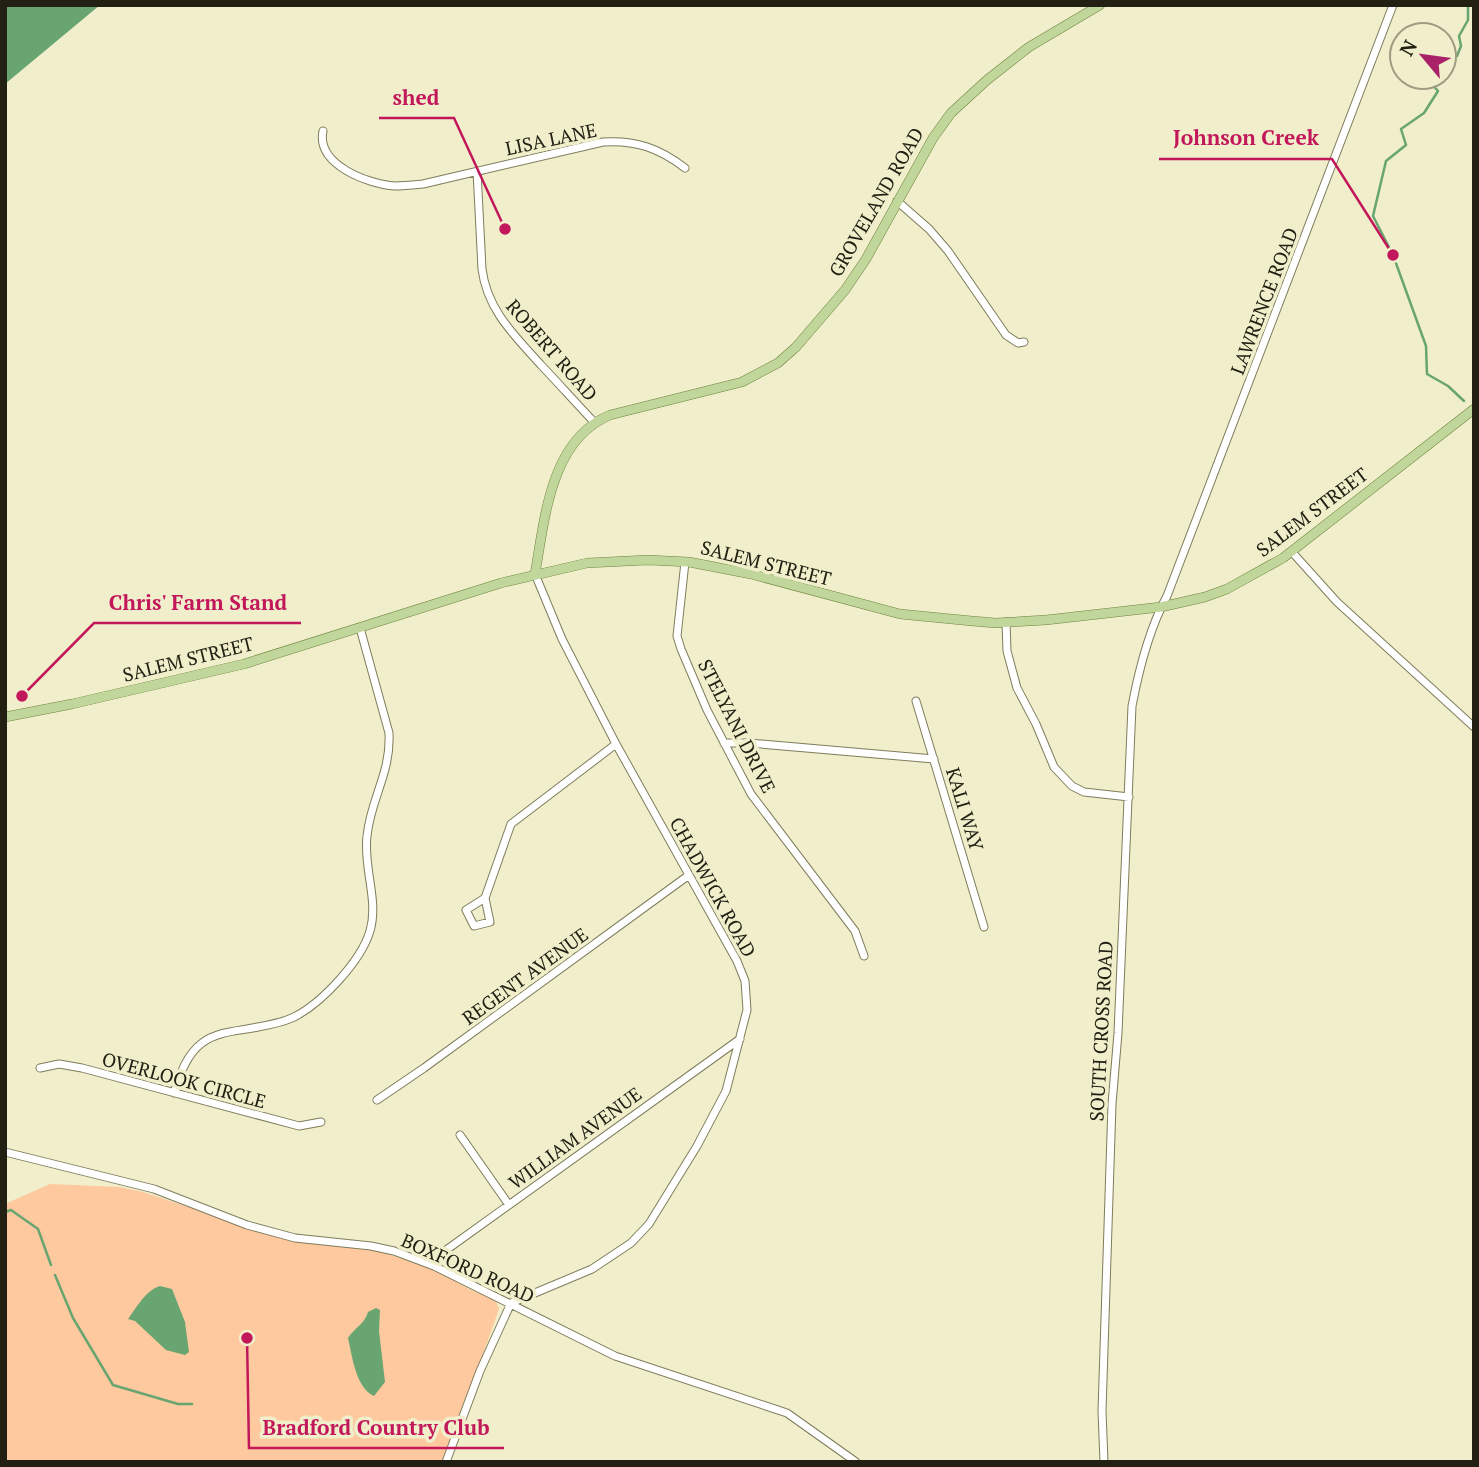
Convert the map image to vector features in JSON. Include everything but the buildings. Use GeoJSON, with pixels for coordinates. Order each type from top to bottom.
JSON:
{"type":"FeatureCollection","features":[{"type":"Feature","properties":{"kind":"main road","name":"GROVELAND ROAD"},"geometry":{"type":"LineString","coordinates":[[594,422],[636,407],[742,382],[778,363],[796,347],[845,290],[933,138],[951,113],[1029,47],[1100,5]]}},
{"type":"Feature","properties":{"kind":"main road","name":"SALEM STREET"},"geometry":{"type":"LineString","coordinates":[[5,717],[244,664],[535,574],[587,564],[648,560],[685,562],[751,574],[900,614],[1006,622],[1161,607],[1205,597],[1263,571],[1292,552],[1474,409]]}},
{"type":"Feature","properties":{"kind":"main road"},"geometry":{"type":"LineString","coordinates":[[535,574],[556,477],[577,439],[594,422]]}},
{"type":"Feature","properties":{"kind":"street","name":"LAWRENCE ROAD"},"geometry":{"type":"LineString","coordinates":[[1161,607],[1393,5]]}},
{"type":"Feature","properties":{"kind":"street","name":"LISA LANE"},"geometry":{"type":"LineString","coordinates":[[323,131],[323,145],[330,156],[350,172],[370,181],[408,186],[603,142],[621,141],[647,146],[667,155],[685,168]]}},
{"type":"Feature","properties":{"kind":"street","name":"ROBERT ROAD"},"geometry":{"type":"LineString","coordinates":[[477,171],[483,281],[491,302],[509,330],[594,422]]}},
{"type":"Feature","properties":{"kind":"street"},"geometry":{"type":"LineString","coordinates":[[897,201],[929,229],[948,251],[1006,335],[1018,343],[1024,342]]}},
{"type":"Feature","properties":{"kind":"street"},"geometry":{"type":"LineString","coordinates":[[1292,552],[1337,602],[1474,727]]}},
{"type":"Feature","properties":{"kind":"street","name":"STELYANI DRIVE"},"geometry":{"type":"LineString","coordinates":[[685,562],[677,636],[696,685],[746,785],[771,822],[856,931],[864,956]]}},
{"type":"Feature","properties":{"kind":"street","name":"CHADWICK ROAD"},"geometry":{"type":"LineString","coordinates":[[511,1303],[592,1269],[644,1231],[717,1109],[729,1080],[747,1010],[745,981],[737,961],[616,744],[557,629],[535,574]]}},
{"type":"Feature","properties":{"kind":"street","name":"SOUTH CROSS ROAD"},"geometry":{"type":"LineString","coordinates":[[1104,1462],[1102,1411],[1110,1152],[1119,1020],[1132,706],[1161,607]]}},
{"type":"Feature","properties":{"kind":"street"},"geometry":{"type":"LineString","coordinates":[[1006,622],[1007,651],[1017,688],[1054,767],[1062,778],[1084,792],[1100,796],[1129,797]]}},
{"type":"Feature","properties":{"kind":"street"},"geometry":{"type":"LineString","coordinates":[[174,1093],[182,1069],[201,1044],[219,1035],[294,1017],[349,969],[366,942],[373,915],[366,857],[367,836],[373,804],[388,766],[390,744],[360,628]]}},
{"type":"Feature","properties":{"kind":"street","name":"KALI WAY"},"geometry":{"type":"LineString","coordinates":[[916,701],[984,927]]}},
{"type":"Feature","properties":{"kind":"street"},"geometry":{"type":"LineString","coordinates":[[724,743],[934,760]]}},
{"type":"Feature","properties":{"kind":"street"},"geometry":{"type":"LineString","coordinates":[[485,898],[511,824],[616,744]]}},
{"type":"Feature","properties":{"kind":"street","name":"REGENT AVENUE"},"geometry":{"type":"LineString","coordinates":[[377,1100],[689,875]]}},
{"type":"Feature","properties":{"kind":"street","name":"WILLIAM AVENUE"},"geometry":{"type":"LineString","coordinates":[[431,1265],[442,1253],[740,1039]]}},
{"type":"Feature","properties":{"kind":"street","name":"OVERLOOK CIRCLE"},"geometry":{"type":"LineString","coordinates":[[40,1068],[59,1064],[299,1126],[321,1122]]}},
{"type":"Feature","properties":{"kind":"street"},"geometry":{"type":"LineString","coordinates":[[460,1135],[509,1205]]}},
{"type":"Feature","properties":{"kind":"street","name":"BOXFORD ROAD"},"geometry":{"type":"LineString","coordinates":[[5,1152],[154,1189],[247,1225],[295,1238],[371,1246],[431,1265],[615,1356],[787,1413],[856,1462]]}},
{"type":"Feature","properties":{"kind":"street"},"geometry":{"type":"LineString","coordinates":[[446,1462],[480,1371],[511,1303]]}},
{"type":"Feature","properties":{"kind":"shaded area"},"geometry":{"type":"Polygon","coordinates":[[[5,5],[100,5],[5,84],[5,5]]]}},
{"type":"Feature","properties":{"kind":"shaded area"},"geometry":{"type":"Polygon","coordinates":[[[50,1184],[119,1187],[143,1192],[284,1239],[375,1250],[434,1269],[496,1301],[499,1309],[445,1462],[5,1462],[5,1204],[50,1184]]]}},
{"type":"Feature","properties":{"kind":"shaded area"},"geometry":{"type":"Polygon","coordinates":[[[160,1286],[172,1289],[185,1322],[189,1352],[185,1355],[166,1350],[135,1321],[128,1319],[146,1295],[160,1286]]]}},
{"type":"Feature","properties":{"kind":"shaded area"},"geometry":{"type":"Polygon","coordinates":[[[376,1308],[380,1310],[379,1331],[385,1382],[374,1396],[359,1379],[348,1338],[368,1312],[376,1308]]]}},
{"type":"Feature","properties":{"kind":"waterway"},"geometry":{"type":"LineString","coordinates":[[1458,54],[1461,46],[1459,36],[1468,20],[1468,5]]}},
{"type":"Feature","properties":{"kind":"waterway"},"geometry":{"type":"LineString","coordinates":[[1438,91],[1424,113],[1401,129],[1406,145],[1386,161],[1373,216],[1393,255],[1426,346],[1427,374],[1448,386],[1464,401]]}},
{"type":"Feature","properties":{"kind":"waterway"},"geometry":{"type":"LineString","coordinates":[[5,1212],[11,1210],[38,1229],[51,1265]]}},
{"type":"Feature","properties":{"kind":"waterway"},"geometry":{"type":"LineString","coordinates":[[55,1275],[73,1318],[113,1385],[178,1404],[192,1404]]}},
{"type":"Feature","properties":{"kind":"place","name":"shed"},"geometry":{"type":"Point","coordinates":[505,229]}},
{"type":"Feature","properties":{"kind":"place","name":"Johnson Creek"},"geometry":{"type":"Point","coordinates":[1393,255]}},
{"type":"Feature","properties":{"kind":"place","name":"Chris' Farm Stand"},"geometry":{"type":"Point","coordinates":[22,696]}},
{"type":"Feature","properties":{"kind":"place","name":"Bradford Country Club"},"geometry":{"type":"Point","coordinates":[247,1338]}}]}
